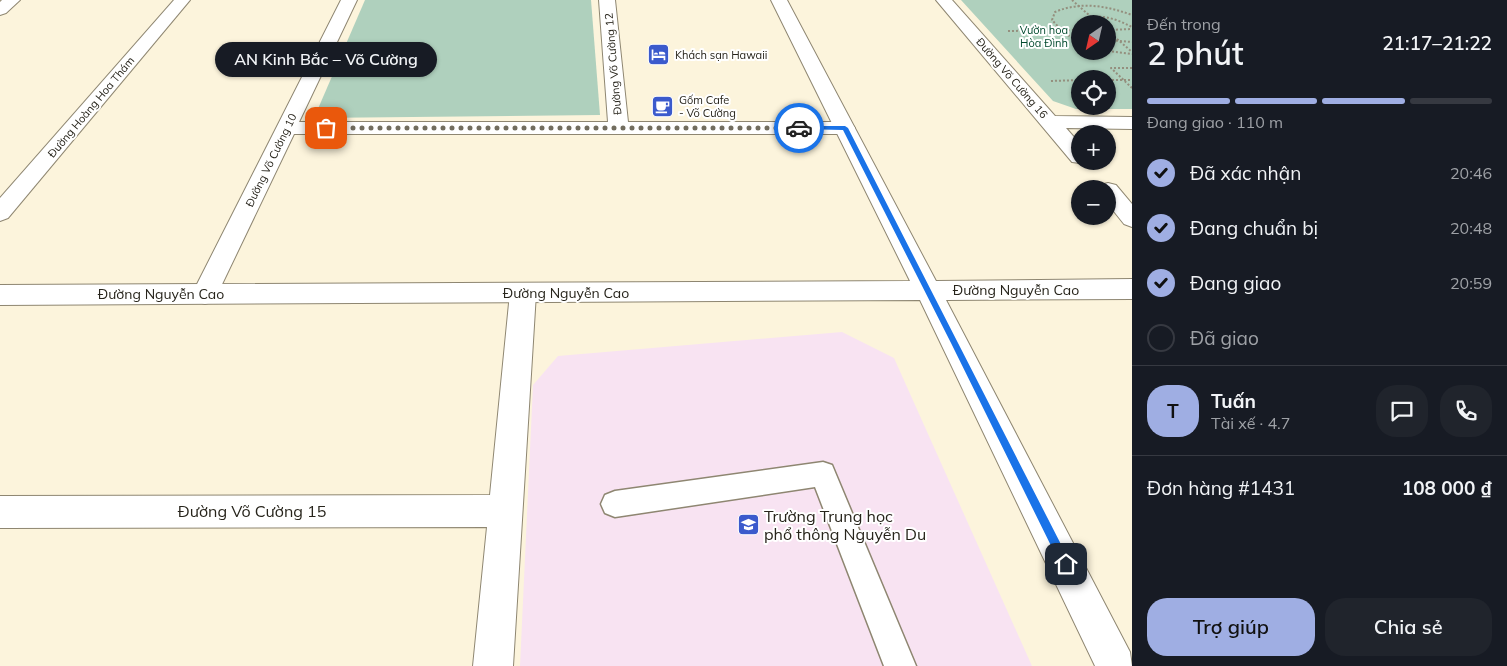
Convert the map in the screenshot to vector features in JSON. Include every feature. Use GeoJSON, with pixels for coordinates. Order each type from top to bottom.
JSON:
{"type":"FeatureCollection","features":[{"type":"Feature","properties":{"kind":"street"},"geometry":{"type":"LineString","coordinates":[[0,10],[12,0]]}},
{"type":"Feature","properties":{"kind":"street","name":"Đường Hoàng Hoa Thám"},"geometry":{"type":"LineString","coordinates":[[0,213],[182,0]]}},
{"type":"Feature","properties":{"kind":"street","name":"Đường Võ Cường 10"},"geometry":{"type":"LineString","coordinates":[[205,294],[349,0]]}},
{"type":"Feature","properties":{"kind":"street","name":"Đường Võ Cường 12"},"geometry":{"type":"LineString","coordinates":[[607,0],[618,128]]}},
{"type":"Feature","properties":{"kind":"street"},"geometry":{"type":"LineString","coordinates":[[779,0],[928,290],[1116,666]]}},
{"type":"Feature","properties":{"kind":"street","name":"Đường Võ Cường 16"},"geometry":{"type":"LineString","coordinates":[[944,0],[1071,146]]}},
{"type":"Feature","properties":{"kind":"street"},"geometry":{"type":"LineString","coordinates":[[1051,122],[1132,122]]}},
{"type":"Feature","properties":{"kind":"street"},"geometry":{"type":"LineString","coordinates":[[287,128],[845,128]]}},
{"type":"Feature","properties":{"kind":"street"},"geometry":{"type":"LineString","coordinates":[[1091,170],[1099,180]]}},
{"type":"Feature","properties":{"kind":"street"},"geometry":{"type":"LineString","coordinates":[[1116,200],[1132,220]]}},
{"type":"Feature","properties":{"kind":"street","name":"Đường Nguyễn Cao"},"geometry":{"type":"LineString","coordinates":[[0,295],[1132,289]]}},
{"type":"Feature","properties":{"kind":"street"},"geometry":{"type":"LineString","coordinates":[[493,666],[523,293]]}},
{"type":"Feature","properties":{"kind":"street","name":"Đường Võ Cường 15"},"geometry":{"type":"LineString","coordinates":[[0,512],[505,511]]}},
{"type":"Feature","properties":{"kind":"lane"},"geometry":{"type":"LineString","coordinates":[[615,504],[823,474],[900,666]]}},
{"type":"Feature","properties":{"kind":"path"},"geometry":{"type":"LineString","coordinates":[[1072,0],[1090,15]]}},
{"type":"Feature","properties":{"kind":"path"},"geometry":{"type":"LineString","coordinates":[[1071,37],[1059,30],[1052,20],[1055,12],[1068,7],[1079,6],[1104,8],[1132,15]]}},
{"type":"Feature","properties":{"kind":"path"},"geometry":{"type":"LineString","coordinates":[[1116,20],[1132,28]]}},
{"type":"Feature","properties":{"kind":"path"},"geometry":{"type":"LineString","coordinates":[[1116,29],[1132,28]]}},
{"type":"Feature","properties":{"kind":"path"},"geometry":{"type":"LineString","coordinates":[[1004,31],[1071,30]]}},
{"type":"Feature","properties":{"kind":"path"},"geometry":{"type":"LineString","coordinates":[[1116,37],[1132,53]]}},
{"type":"Feature","properties":{"kind":"path"},"geometry":{"type":"LineString","coordinates":[[1116,41],[1132,42]]}},
{"type":"Feature","properties":{"kind":"path"},"geometry":{"type":"LineString","coordinates":[[1116,52],[1132,53]]}},
{"type":"Feature","properties":{"kind":"path"},"geometry":{"type":"LineString","coordinates":[[1132,68],[1111,68],[1132,88]]}},
{"type":"Feature","properties":{"kind":"path"},"geometry":{"type":"LineString","coordinates":[[1051,80],[1071,80]]}},
{"type":"Feature","properties":{"kind":"path"},"geometry":{"type":"LineString","coordinates":[[1116,80],[1132,80]]}},
{"type":"Feature","properties":{"kind":"shaded area","name":"Trường Trung học phổ thông Nguyễn Du"},"geometry":{"type":"Polygon","coordinates":[[[842,332],[894,358],[1032,666],[520,666],[533,385],[558,356],[842,332]]]}},
{"type":"Feature","properties":{"kind":"green space"},"geometry":{"type":"Polygon","coordinates":[[[365,0],[591,0],[600,115],[314,118],[365,0]]]}},
{"type":"Feature","properties":{"kind":"green space","name":"Vườn hoa Hòa Đình"},"geometry":{"type":"Polygon","coordinates":[[[961,0],[1132,0],[1132,109],[1116,109],[1116,70],[1071,70],[1071,107],[1053,101],[961,0]]]}},
{"type":"Feature","properties":{"kind":"way so far"},"geometry":{"type":"LineString","coordinates":[[326,128],[799,128]]}},
{"type":"Feature","properties":{"kind":"place","name":"Khách sạn Hawaii"},"geometry":{"type":"Point","coordinates":[659,55]}},
{"type":"Feature","properties":{"kind":"place","name":"Gốm Cafe - Võ Cường"},"geometry":{"type":"Point","coordinates":[663,106]}},
{"type":"Feature","properties":{"kind":"place","name":"AN Kinh Bắc – Võ Cường"},"geometry":{"type":"Point","coordinates":[326,128]}},
{"type":"Feature","properties":{"kind":"place","name":"Trường Trung học phổ thông Nguyễn Du"},"geometry":{"type":"Point","coordinates":[748,525]}},
{"type":"Feature","properties":{"kind":"route"},"geometry":{"type":"LineString","coordinates":[[799,128],[845,128],[1066,564]]}}]}
